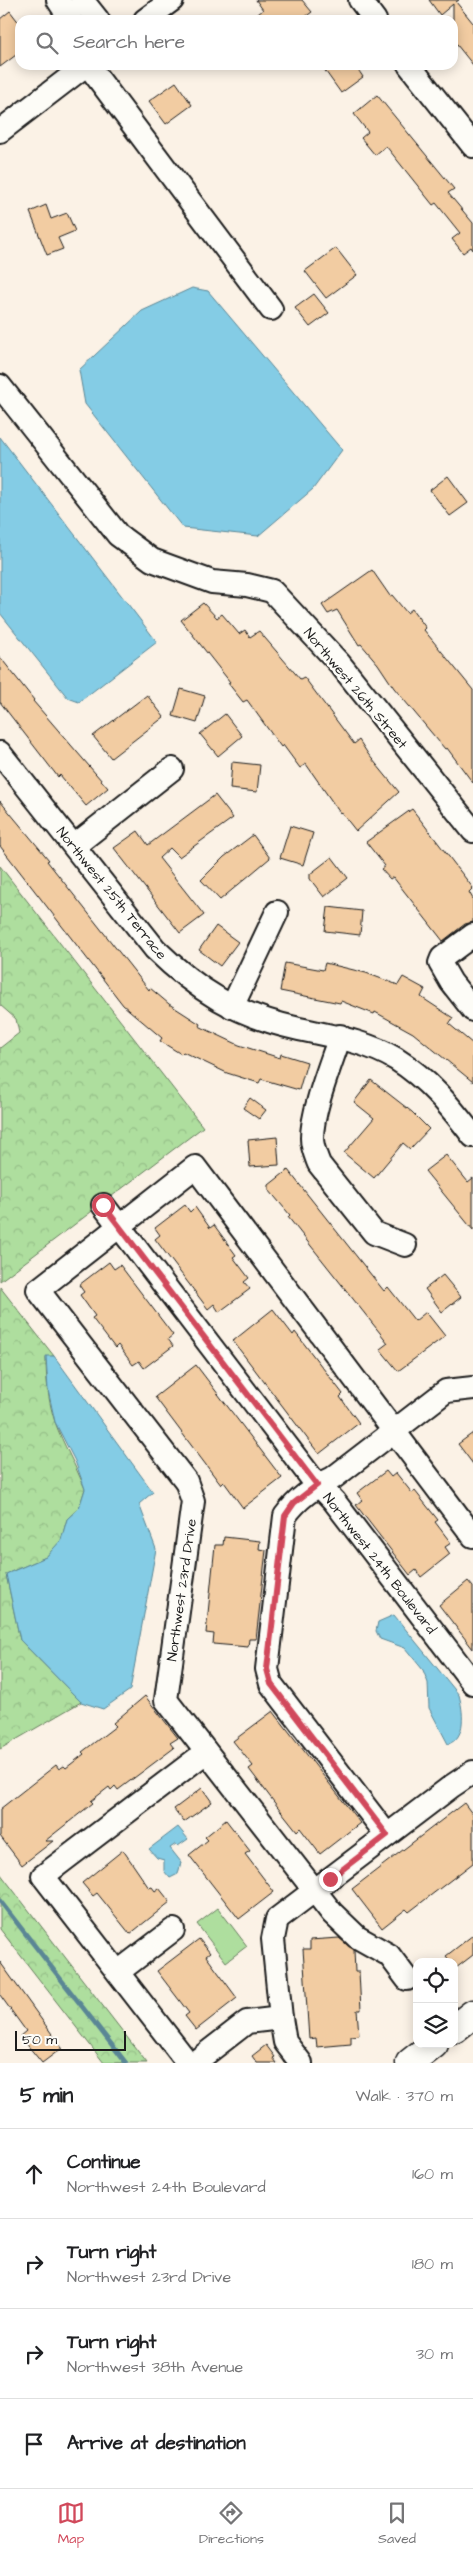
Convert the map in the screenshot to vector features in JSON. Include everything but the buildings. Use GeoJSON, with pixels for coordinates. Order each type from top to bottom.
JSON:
{"type":"FeatureCollection","features":[{"type":"Feature","properties":{"kind":"main road"},"geometry":{"type":"LineString","coordinates":[[458,2026],[473,2014]]}},
{"type":"Feature","properties":{"kind":"main road"},"geometry":{"type":"LineString","coordinates":[[410,2063],[429,2048]]}},
{"type":"Feature","properties":{"kind":"street"},"geometry":{"type":"LineString","coordinates":[[58,0],[68,15]]}},
{"type":"Feature","properties":{"kind":"street"},"geometry":{"type":"LineString","coordinates":[[82,0],[94,15]]}},
{"type":"Feature","properties":{"kind":"street"},"geometry":{"type":"LineString","coordinates":[[152,15],[172,0]]}},
{"type":"Feature","properties":{"kind":"street"},"geometry":{"type":"LineString","coordinates":[[360,0],[371,15]]}},
{"type":"Feature","properties":{"kind":"street"},"geometry":{"type":"LineString","coordinates":[[0,130],[80,70]]}},
{"type":"Feature","properties":{"kind":"street"},"geometry":{"type":"LineString","coordinates":[[91,70],[271,309]]}},
{"type":"Feature","properties":{"kind":"street"},"geometry":{"type":"LineString","coordinates":[[413,70],[469,134]]}},
{"type":"Feature","properties":{"kind":"street","name":"Northwest 26th Street"},"geometry":{"type":"LineString","coordinates":[[0,386],[118,535],[152,560],[212,582],[247,585],[272,591],[340,664],[473,831]]}},
{"type":"Feature","properties":{"kind":"street","name":"Northwest 25th Terrace"},"geometry":{"type":"LineString","coordinates":[[0,752],[155,948],[176,969],[222,1003],[294,1028],[340,1036],[394,1058],[418,1075],[456,1113],[473,1136]]}},
{"type":"Feature","properties":{"kind":"street"},"geometry":{"type":"LineString","coordinates":[[74,846],[172,770]]}},
{"type":"Feature","properties":{"kind":"street"},"geometry":{"type":"LineString","coordinates":[[232,1007],[277,912]]}},
{"type":"Feature","properties":{"kind":"street"},"geometry":{"type":"LineString","coordinates":[[473,935],[442,958],[440,963],[451,982],[473,1010]]}},
{"type":"Feature","properties":{"kind":"street"},"geometry":{"type":"LineString","coordinates":[[340,1036],[314,1122],[312,1139],[314,1153],[320,1164],[374,1233],[405,1245]]}},
{"type":"Feature","properties":{"kind":"street"},"geometry":{"type":"LineString","coordinates":[[119,1226],[195,1167],[473,1536]]}},
{"type":"Feature","properties":{"kind":"street","name":"Northwest 24th Boulevard"},"geometry":{"type":"LineString","coordinates":[[103,1205],[317,1485],[334,1501],[473,1683]]}},
{"type":"Feature","properties":{"kind":"street","name":"Northwest 23rd Drive"},"geometry":{"type":"LineString","coordinates":[[119,1226],[38,1290],[186,1481],[193,1501],[166,1700],[314,1892],[348,1930],[389,1955],[407,1979]]}},
{"type":"Feature","properties":{"kind":"street"},"geometry":{"type":"LineString","coordinates":[[387,1835],[271,1684],[267,1669],[285,1516],[294,1503],[317,1485],[334,1478],[446,1391],[473,1388]]}},
{"type":"Feature","properties":{"kind":"street"},"geometry":{"type":"LineString","coordinates":[[188,2063],[43,1876],[206,1752]]}},
{"type":"Feature","properties":{"kind":"street"},"geometry":{"type":"LineString","coordinates":[[301,2063],[285,2042],[281,2018],[273,1939],[278,1919],[452,1786],[469,1784]]}},
{"type":"Feature","properties":{"kind":"street"},"geometry":{"type":"LineString","coordinates":[[118,1972],[173,1930]]}},
{"type":"Feature","properties":{"kind":"street"},"geometry":{"type":"LineString","coordinates":[[194,2063],[247,2022],[281,2018]]}},
{"type":"Feature","properties":{"kind":"green space"},"geometry":{"type":"Polygon","coordinates":[[[0,866],[203,1127],[0,1281],[0,1048],[19,1033],[16,1019],[0,1005],[0,866]]]}},
{"type":"Feature","properties":{"kind":"green space"},"geometry":{"type":"Polygon","coordinates":[[[0,1287],[54,1356],[46,1357],[51,1406],[58,1430],[85,1489],[79,1508],[67,1519],[61,1541],[46,1557],[6,1574],[20,1640],[81,1702],[0,1749],[0,1287]]]}},
{"type":"Feature","properties":{"kind":"green space"},"geometry":{"type":"Polygon","coordinates":[[[0,1873],[147,2063],[104,2063],[0,1929],[0,1873]]]}},
{"type":"Feature","properties":{"kind":"green space"},"geometry":{"type":"Polygon","coordinates":[[[218,1908],[247,1946],[226,1962],[197,1924],[218,1908]]]}},
{"type":"Feature","properties":{"kind":"water"},"geometry":{"type":"Polygon","coordinates":[[[192,288],[208,291],[342,450],[313,489],[258,536],[183,528],[85,404],[79,370],[142,311],[192,288]]]}},
{"type":"Feature","properties":{"kind":"water"},"geometry":{"type":"Polygon","coordinates":[[[0,437],[157,642],[79,702],[68,698],[0,613],[0,437]]]}},
{"type":"Feature","properties":{"kind":"water"},"geometry":{"type":"Polygon","coordinates":[[[46,1356],[54,1356],[153,1492],[139,1504],[156,1549],[130,1690],[103,1709],[81,1702],[20,1640],[6,1574],[46,1557],[61,1540],[67,1519],[79,1508],[85,1489],[75,1461],[55,1422],[48,1390],[46,1356]]]}},
{"type":"Feature","properties":{"kind":"water"},"geometry":{"type":"Polygon","coordinates":[[[394,1615],[459,1695],[462,1708],[461,1730],[454,1741],[448,1744],[429,1708],[428,1683],[423,1670],[405,1648],[380,1639],[376,1631],[378,1622],[394,1615]]]}},
{"type":"Feature","properties":{"kind":"water"},"geometry":{"type":"Polygon","coordinates":[[[178,1827],[188,1839],[178,1846],[176,1844],[170,1848],[181,1862],[178,1874],[170,1878],[164,1871],[164,1860],[157,1858],[149,1849],[178,1827]]]}},
{"type":"Feature","properties":{"kind":"waterway"},"geometry":{"type":"LineString","coordinates":[[0,1901],[126,2063]]}},
{"type":"Feature","properties":{"kind":"route"},"geometry":{"type":"LineString","coordinates":[[103,1205],[317,1485],[294,1503],[285,1516],[267,1669],[271,1684],[387,1835],[330,1879]]}}]}
